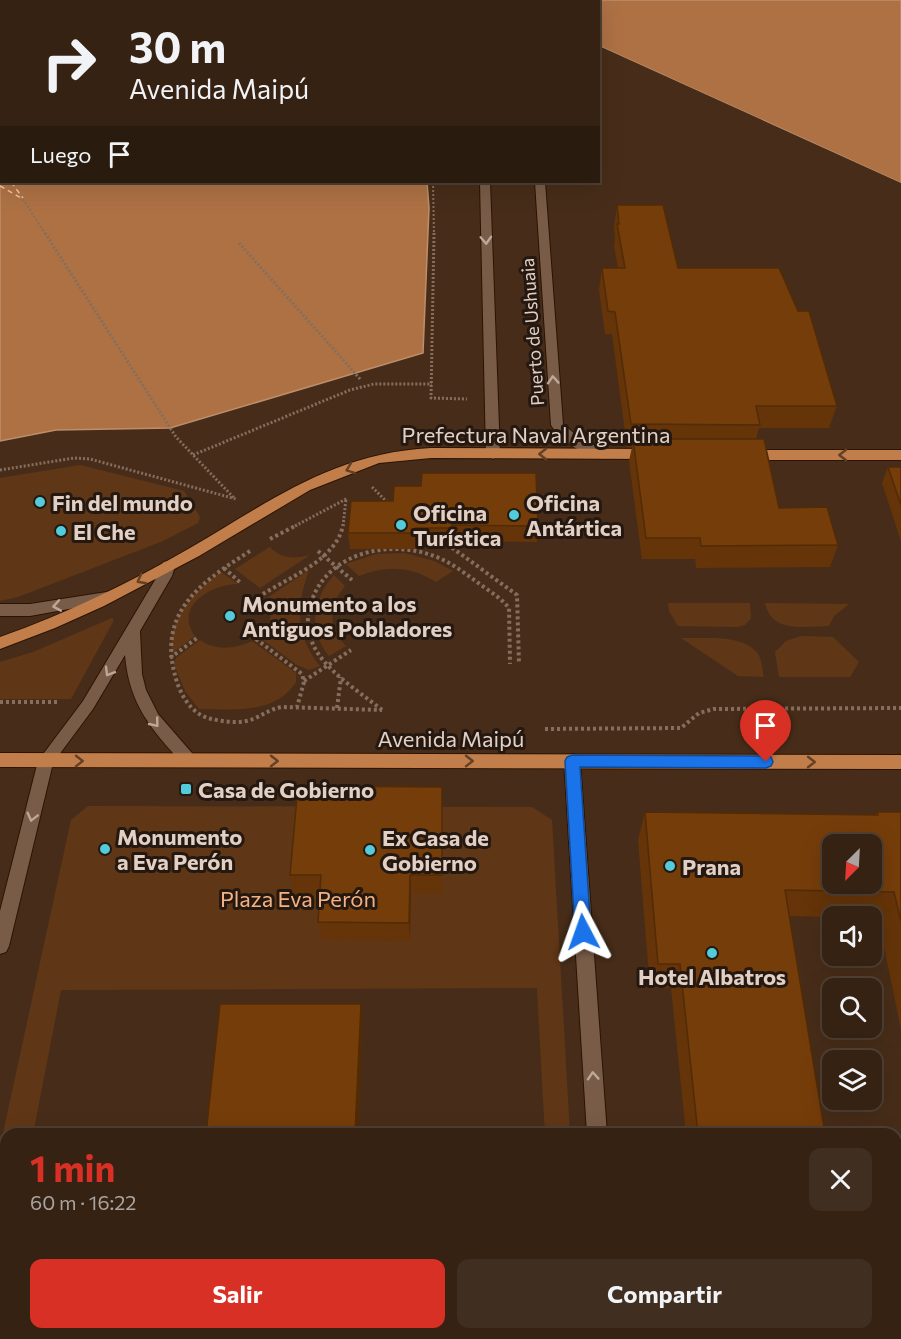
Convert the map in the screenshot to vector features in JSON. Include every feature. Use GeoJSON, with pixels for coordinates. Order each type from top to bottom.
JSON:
{"type":"FeatureCollection","features":[{"type":"Feature","properties":{"kind":"main road","name":"Prefectura Naval Argentina"},"geometry":{"type":"LineString","coordinates":[[0,643],[63,619],[112,596],[254,518],[296,492],[376,459],[399,454],[662,454]]}},
{"type":"Feature","properties":{"kind":"main road"},"geometry":{"type":"LineString","coordinates":[[734,454],[901,455]]}},
{"type":"Feature","properties":{"kind":"main road","name":"Avenida Maipú"},"geometry":{"type":"LineString","coordinates":[[0,760],[901,762]]}},
{"type":"Feature","properties":{"kind":"street","name":"Puerto de Ushuaia"},"geometry":{"type":"LineString","coordinates":[[485,183],[493,454]]}},
{"type":"Feature","properties":{"kind":"street","name":"Puerto de Ushuaia"},"geometry":{"type":"LineString","coordinates":[[540,183],[557,425],[570,439],[583,447],[603,454]]}},
{"type":"Feature","properties":{"kind":"street"},"geometry":{"type":"LineString","coordinates":[[0,946],[46,761],[88,705],[165,576],[168,566]]}},
{"type":"Feature","properties":{"kind":"street"},"geometry":{"type":"LineString","coordinates":[[0,610],[30,610],[112,596]]}},
{"type":"Feature","properties":{"kind":"street"},"geometry":{"type":"LineString","coordinates":[[135,628],[133,672],[147,714],[190,760]]}},
{"type":"Feature","properties":{"kind":"street"},"geometry":{"type":"LineString","coordinates":[[572,761],[597,1128]]}},
{"type":"Feature","properties":{"kind":"path"},"geometry":{"type":"LineString","coordinates":[[433,183],[435,193],[431,398],[492,399]]}},
{"type":"Feature","properties":{"kind":"path"},"geometry":{"type":"LineString","coordinates":[[23,199],[176,437],[254,518]]}},
{"type":"Feature","properties":{"kind":"path"},"geometry":{"type":"LineString","coordinates":[[239,243],[362,380]]}},
{"type":"Feature","properties":{"kind":"path"},"geometry":{"type":"LineString","coordinates":[[193,454],[350,390],[374,384],[432,384]]}},
{"type":"Feature","properties":{"kind":"path"},"geometry":{"type":"LineString","coordinates":[[0,470],[74,458],[90,459],[236,500]]}},
{"type":"Feature","properties":{"kind":"path"},"geometry":{"type":"LineString","coordinates":[[365,490],[381,484]]}},
{"type":"Feature","properties":{"kind":"path"},"geometry":{"type":"LineString","coordinates":[[267,541],[357,494]]}},
{"type":"Feature","properties":{"kind":"path"},"geometry":{"type":"LineString","coordinates":[[263,594],[333,547],[341,535],[346,499]]}},
{"type":"Feature","properties":{"kind":"path"},"geometry":{"type":"LineString","coordinates":[[447,544],[518,596],[519,664]]}},
{"type":"Feature","properties":{"kind":"path"},"geometry":{"type":"LineString","coordinates":[[257,547],[207,580],[182,607],[169,636],[170,658],[181,691],[198,714],[207,718],[250,721],[267,710],[297,707],[382,710],[318,654],[307,626],[308,610],[320,583],[336,566],[368,552],[425,553],[452,564],[509,608],[510,664]]}},
{"type":"Feature","properties":{"kind":"path"},"geometry":{"type":"LineString","coordinates":[[318,551],[352,580]]}},
{"type":"Feature","properties":{"kind":"path"},"geometry":{"type":"LineString","coordinates":[[224,568],[242,584]]}},
{"type":"Feature","properties":{"kind":"path"},"geometry":{"type":"LineString","coordinates":[[170,658],[197,638]]}},
{"type":"Feature","properties":{"kind":"path"},"geometry":{"type":"LineString","coordinates":[[256,639],[302,674],[304,682],[297,707]]}},
{"type":"Feature","properties":{"kind":"path"},"geometry":{"type":"LineString","coordinates":[[304,682],[351,650]]}},
{"type":"Feature","properties":{"kind":"path"},"geometry":{"type":"LineString","coordinates":[[337,708],[341,676]]}},
{"type":"Feature","properties":{"kind":"path"},"geometry":{"type":"LineString","coordinates":[[0,702],[61,702]]}},
{"type":"Feature","properties":{"kind":"path"},"geometry":{"type":"LineString","coordinates":[[546,729],[681,728],[687,725],[697,713],[714,709],[901,708]]}},
{"type":"Feature","properties":{"kind":"green space"},"geometry":{"type":"Polygon","coordinates":[[[80,465],[184,491],[200,517],[198,523],[163,541],[18,597],[0,601],[0,478],[80,465]]]}},
{"type":"Feature","properties":{"kind":"green space"},"geometry":{"type":"Polygon","coordinates":[[[270,547],[288,557],[310,555],[260,588],[235,569],[270,547]]]}},
{"type":"Feature","properties":{"kind":"green space"},"geometry":{"type":"Polygon","coordinates":[[[404,553],[434,561],[453,571],[436,582],[418,573],[398,569],[379,570],[359,576],[346,564],[376,554],[404,553]]]}},
{"type":"Feature","properties":{"kind":"green space"},"geometry":{"type":"Polygon","coordinates":[[[309,570],[302,596],[300,620],[306,643],[320,666],[309,670],[297,665],[259,637],[270,619],[271,609],[267,598],[309,570]]]}},
{"type":"Feature","properties":{"kind":"green space"},"geometry":{"type":"Polygon","coordinates":[[[221,572],[238,584],[217,588],[198,599],[189,616],[189,625],[195,636],[172,653],[174,628],[178,617],[193,597],[221,572]]]}},
{"type":"Feature","properties":{"kind":"green space"},"geometry":{"type":"Polygon","coordinates":[[[334,575],[345,586],[333,608],[333,624],[346,646],[329,656],[318,636],[315,615],[321,595],[334,575]]]}},
{"type":"Feature","properties":{"kind":"green space"},"geometry":{"type":"Polygon","coordinates":[[[668,603],[750,603],[751,618],[745,625],[737,627],[678,626],[669,611],[668,603]]]}},
{"type":"Feature","properties":{"kind":"green space"},"geometry":{"type":"Polygon","coordinates":[[[765,603],[849,604],[834,616],[829,626],[800,627],[774,620],[765,603]]]}},
{"type":"Feature","properties":{"kind":"green space"},"geometry":{"type":"Polygon","coordinates":[[[112,618],[114,620],[71,699],[0,699],[0,662],[33,652],[112,618]]]}},
{"type":"Feature","properties":{"kind":"green space"},"geometry":{"type":"Polygon","coordinates":[[[801,636],[833,637],[859,662],[850,677],[779,677],[775,652],[786,641],[801,636]]]}},
{"type":"Feature","properties":{"kind":"green space"},"geometry":{"type":"Polygon","coordinates":[[[681,638],[722,638],[743,643],[758,654],[764,677],[738,676],[681,638]]]}},
{"type":"Feature","properties":{"kind":"green space"},"geometry":{"type":"Polygon","coordinates":[[[200,640],[212,646],[226,648],[252,641],[296,673],[296,682],[287,693],[265,705],[239,709],[199,709],[185,691],[174,664],[176,658],[200,640]]]}},
{"type":"Feature","properties":{"kind":"green space","name":"Plaza Eva Perón"},"geometry":{"type":"Polygon","coordinates":[[[88,806],[532,807],[552,820],[570,1128],[545,1128],[537,988],[61,990],[34,1128],[4,1128],[71,820],[88,806]]]}},
{"type":"Feature","properties":{"kind":"shaded area"},"geometry":{"type":"Polygon","coordinates":[[[600,0],[901,0],[901,183],[600,46],[600,0]]]}},
{"type":"Feature","properties":{"kind":"shaded area"},"geometry":{"type":"Polygon","coordinates":[[[0,183],[427,183],[429,208],[423,353],[170,428],[56,430],[0,441],[0,183]]]}},
{"type":"Feature","properties":{"kind":"pier"},"geometry":{"type":"Polygon","coordinates":[[[600,46],[901,183],[901,186],[600,50],[600,46]]]}},
{"type":"Feature","properties":{"kind":"building"},"geometry":{"type":"Polygon","coordinates":[[[617,205],[663,205],[678,268],[779,268],[798,311],[809,311],[837,406],[756,406],[760,425],[631,424],[615,312],[608,311],[602,268],[625,268],[617,224],[619,224],[617,205]]]}},
{"type":"Feature","properties":{"kind":"building"},"geometry":{"type":"Polygon","coordinates":[[[633,439],[764,439],[779,508],[827,507],[838,545],[701,546],[700,538],[646,538],[633,439]]]}},
{"type":"Feature","properties":{"kind":"building"},"geometry":{"type":"Polygon","coordinates":[[[888,467],[901,467],[901,505],[888,467]]]}},
{"type":"Feature","properties":{"kind":"building"},"geometry":{"type":"Polygon","coordinates":[[[422,473],[536,473],[538,526],[452,525],[452,528],[415,528],[414,533],[348,533],[351,501],[393,501],[394,486],[421,486],[422,473]]]}},
{"type":"Feature","properties":{"kind":"building","name":"Ex Casa de Gobierno"},"geometry":{"type":"Polygon","coordinates":[[[298,786],[442,787],[442,875],[410,875],[409,923],[318,922],[321,875],[290,875],[298,786]]]}},
{"type":"Feature","properties":{"kind":"building","name":"Hotel Albatros"},"geometry":{"type":"Polygon","coordinates":[[[645,812],[878,815],[877,812],[901,812],[901,921],[894,892],[882,892],[882,834],[822,834],[822,891],[785,890],[824,1128],[697,1128],[680,964],[658,964],[645,812]]]}},
{"type":"Feature","properties":{"kind":"building"},"geometry":{"type":"Polygon","coordinates":[[[220,1004],[361,1004],[355,1128],[207,1128],[220,1004]]]}},
{"type":"Feature","properties":{"kind":"ferry route"},"geometry":{"type":"LineString","coordinates":[[12,183],[23,198]]}},
{"type":"Feature","properties":{"kind":"ferry route"},"geometry":{"type":"LineString","coordinates":[[0,186],[23,199]]}},
{"type":"Feature","properties":{"kind":"place","name":"Fin del mundo"},"geometry":{"type":"Point","coordinates":[40,502]}},
{"type":"Feature","properties":{"kind":"place","name":"Oficina Antártica"},"geometry":{"type":"Point","coordinates":[514,515]}},
{"type":"Feature","properties":{"kind":"place","name":"Oficina Turística"},"geometry":{"type":"Point","coordinates":[401,525]}},
{"type":"Feature","properties":{"kind":"place","name":"El Che"},"geometry":{"type":"Point","coordinates":[61,531]}},
{"type":"Feature","properties":{"kind":"place","name":"Monumento a los Antiguos Pobladores"},"geometry":{"type":"Point","coordinates":[230,616]}},
{"type":"Feature","properties":{"kind":"place","name":"Casa de Gobierno"},"geometry":{"type":"Point","coordinates":[186,789]}},
{"type":"Feature","properties":{"kind":"place","name":"Monumento a Eva Perón"},"geometry":{"type":"Point","coordinates":[105,849]}},
{"type":"Feature","properties":{"kind":"place","name":"Ex Casa de Gobierno"},"geometry":{"type":"Point","coordinates":[370,850]}},
{"type":"Feature","properties":{"kind":"place","name":"Prana"},"geometry":{"type":"Point","coordinates":[670,866]}},
{"type":"Feature","properties":{"kind":"place","name":"Hotel Albatros"},"geometry":{"type":"Point","coordinates":[712,953]}},
{"type":"Feature","properties":{"kind":"route"},"geometry":{"type":"LineString","coordinates":[[583,932],[572,761],[766,762]]}}]}
